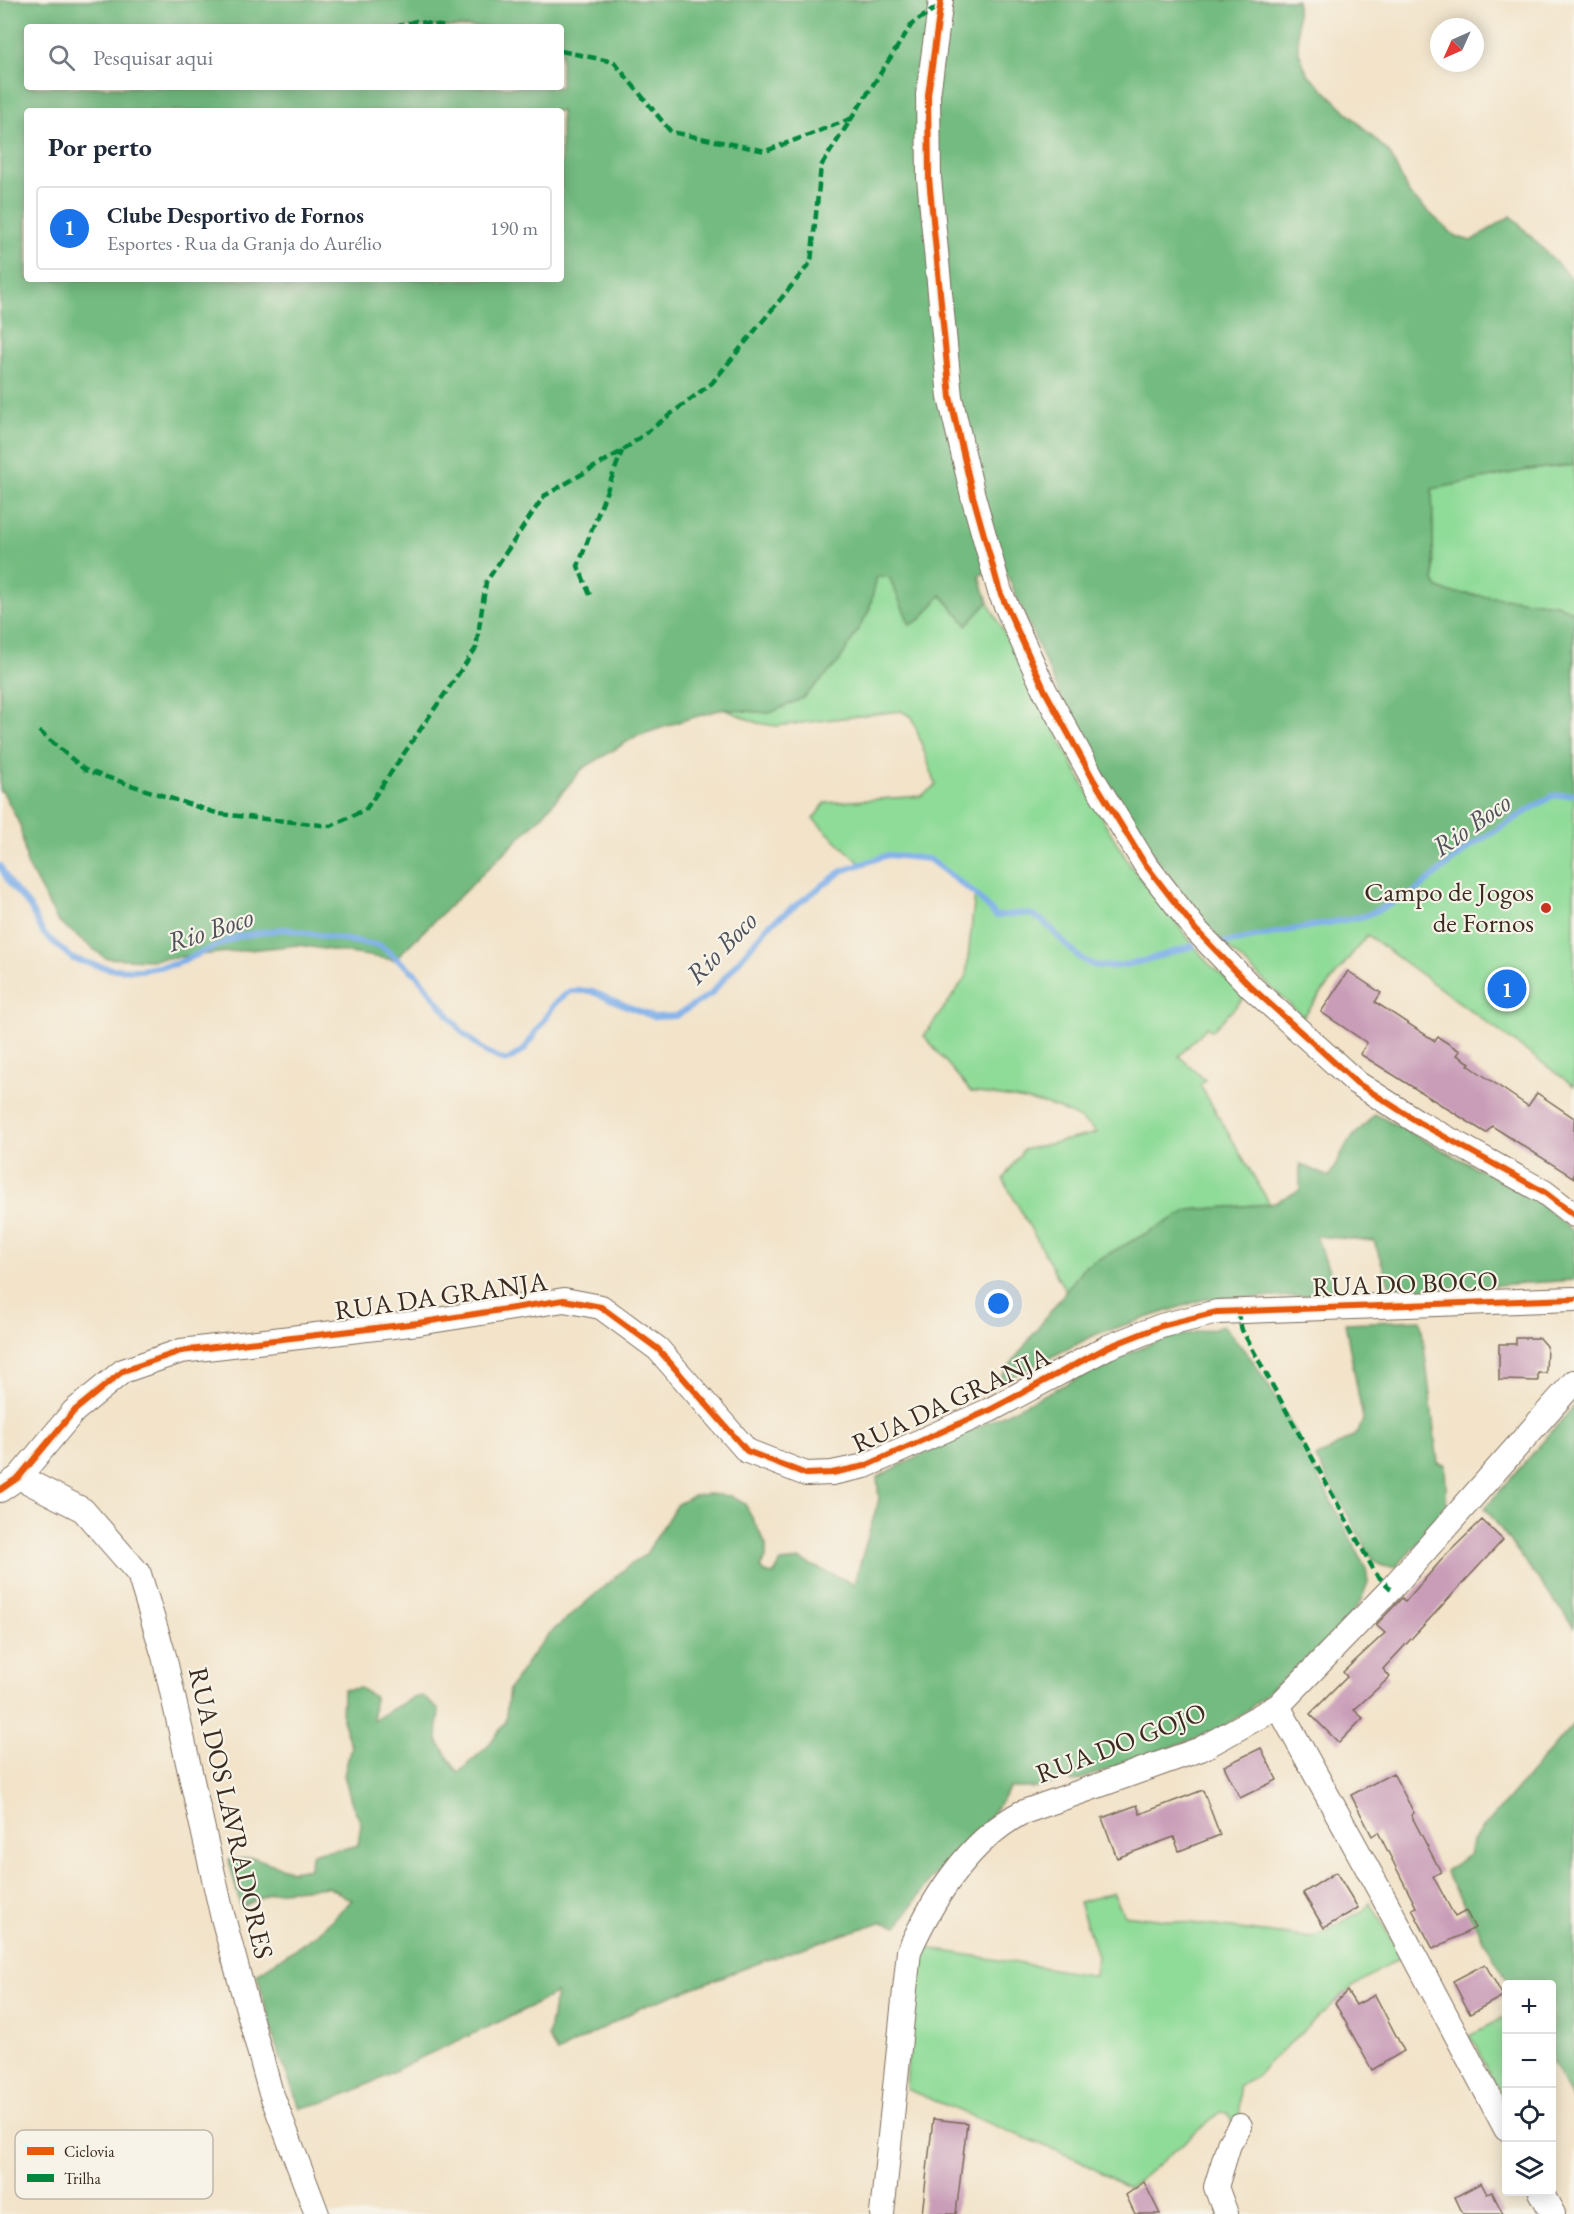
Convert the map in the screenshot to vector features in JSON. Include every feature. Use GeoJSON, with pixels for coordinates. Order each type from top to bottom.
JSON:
{"type":"FeatureCollection","features":[{"type":"Feature","properties":{"kind":"street"},"geometry":{"type":"LineString","coordinates":[[941,0],[928,95],[929,178],[950,397],[973,496],[1000,592],[1046,691],[1093,779],[1145,864],[1196,930],[1258,993],[1357,1083],[1418,1122],[1544,1192],[1574,1215]]}},
{"type":"Feature","properties":{"kind":"street","name":"RUA DO BOCO"},"geometry":{"type":"LineString","coordinates":[[1237,1311],[1574,1299]]}},
{"type":"Feature","properties":{"kind":"street","name":"RUA DA GRANJA"},"geometry":{"type":"LineString","coordinates":[[10,1483],[74,1411],[123,1371],[181,1351],[418,1323],[564,1300],[601,1307],[657,1349],[747,1451],[806,1474],[832,1473],[876,1461],[990,1410],[1108,1347],[1161,1326],[1217,1312],[1237,1311]]}},
{"type":"Feature","properties":{"kind":"street","name":"RUA DO GOJO"},"geometry":{"type":"LineString","coordinates":[[882,2214],[909,1951],[921,1924],[943,1888],[983,1840],[1000,1824],[1021,1812],[1201,1749],[1278,1706],[1344,1640],[1434,1542],[1574,1382]]}},
{"type":"Feature","properties":{"kind":"street","name":"RUA DOS LAVRADORES"},"geometry":{"type":"LineString","coordinates":[[10,1483],[83,1510],[139,1574],[164,1656],[222,1914],[270,2090],[317,2214]]}},
{"type":"Feature","properties":{"kind":"street"},"geometry":{"type":"LineString","coordinates":[[1278,1706],[1388,1904],[1502,2121]]}},
{"type":"Feature","properties":{"kind":"street"},"geometry":{"type":"LineString","coordinates":[[1226,2214],[1216,2187],[1229,2144],[1240,2126]]}},
{"type":"Feature","properties":{"kind":"street"},"geometry":{"type":"LineString","coordinates":[[1543,2196],[1553,2214]]}},
{"type":"Feature","properties":{"kind":"green space"},"geometry":{"type":"Polygon","coordinates":[[[0,0],[1297,0],[1298,50],[1307,73],[1390,154],[1409,194],[1455,236],[1471,241],[1511,216],[1574,281],[1574,465],[1527,470],[1432,489],[1434,581],[1438,588],[1448,592],[1556,604],[1574,612],[1574,794],[1552,796],[1472,845],[1412,894],[1365,916],[1223,943],[1196,913],[1140,836],[1069,716],[1004,568],[979,575],[988,602],[967,625],[941,595],[921,619],[910,625],[889,577],[877,576],[869,611],[839,662],[803,698],[770,713],[723,709],[684,720],[635,737],[582,769],[542,816],[394,960],[298,945],[149,960],[105,958],[57,920],[27,864],[20,825],[3,792],[0,791],[0,0]]]}},
{"type":"Feature","properties":{"kind":"green space"},"geometry":{"type":"Polygon","coordinates":[[[1574,465],[1574,612],[1556,604],[1448,592],[1438,588],[1434,581],[1432,489],[1527,470],[1574,465]]]}},
{"type":"Feature","properties":{"kind":"green space"},"geometry":{"type":"Polygon","coordinates":[[[876,576],[889,576],[921,619],[941,595],[967,625],[988,602],[1094,805],[1130,865],[1208,963],[1246,996],[1212,1031],[1207,1027],[1179,1056],[1205,1080],[1200,1085],[1270,1204],[1189,1210],[1084,1267],[1066,1292],[1003,1179],[1023,1150],[1097,1133],[1084,1122],[1054,1107],[1022,1099],[971,1092],[924,1036],[966,977],[975,894],[929,859],[888,855],[861,864],[813,819],[825,803],[921,796],[936,785],[912,717],[901,711],[776,726],[758,723],[723,709],[770,713],[869,611],[876,576]]]}},
{"type":"Feature","properties":{"kind":"green space"},"geometry":{"type":"Polygon","coordinates":[[[1574,793],[1574,1086],[1367,935],[1303,1017],[1223,943],[1365,916],[1412,894],[1472,845],[1552,796],[1574,793]]]}},
{"type":"Feature","properties":{"kind":"green space"},"geometry":{"type":"Polygon","coordinates":[[[1375,1114],[1531,1197],[1574,1232],[1574,1280],[1392,1292],[1374,1241],[1316,1236],[1338,1295],[1205,1299],[1097,1334],[995,1385],[1084,1267],[1189,1210],[1271,1204],[1300,1190],[1300,1164],[1329,1177],[1348,1142],[1375,1114]]]}},
{"type":"Feature","properties":{"kind":"green space"},"geometry":{"type":"Polygon","coordinates":[[[1421,1320],[1438,1463],[1445,1465],[1447,1512],[1396,1567],[1387,1567],[1377,1563],[1369,1553],[1316,1458],[1358,1433],[1363,1419],[1345,1323],[1421,1320]]]}},
{"type":"Feature","properties":{"kind":"green space"},"geometry":{"type":"Polygon","coordinates":[[[1224,1326],[1254,1362],[1285,1413],[1366,1568],[1368,1582],[1360,1603],[1343,1626],[1248,1710],[1217,1731],[1073,1782],[1066,1779],[1036,1788],[1010,1788],[989,1818],[927,1884],[898,1926],[881,1922],[772,1958],[642,2007],[557,2053],[548,2037],[556,1993],[357,2090],[316,2105],[300,2108],[276,2046],[257,1974],[316,1935],[352,1900],[328,1887],[271,1892],[241,1908],[229,1860],[255,1858],[292,1871],[310,1868],[311,1855],[358,1845],[361,1823],[352,1804],[344,1775],[351,1747],[342,1719],[343,1690],[360,1688],[374,1697],[373,1720],[412,1698],[422,1696],[439,1710],[437,1740],[458,1773],[487,1747],[505,1723],[509,1689],[535,1651],[549,1634],[627,1567],[646,1554],[677,1504],[693,1496],[707,1494],[731,1496],[745,1504],[766,1545],[766,1558],[760,1567],[764,1572],[774,1574],[781,1562],[800,1560],[854,1584],[879,1499],[877,1477],[1123,1356],[1160,1340],[1224,1326]]]}},
{"type":"Feature","properties":{"kind":"green space"},"geometry":{"type":"Polygon","coordinates":[[[1574,1406],[1574,1627],[1485,1508],[1574,1406]]]}},
{"type":"Feature","properties":{"kind":"green space"},"geometry":{"type":"Polygon","coordinates":[[[1574,1723],[1574,2102],[1556,2069],[1556,1980],[1507,1980],[1445,1871],[1469,1855],[1472,1841],[1574,1723]]]}},
{"type":"Feature","properties":{"kind":"green space"},"geometry":{"type":"Polygon","coordinates":[[[1113,1893],[1124,1915],[1313,1938],[1366,1909],[1370,1902],[1401,1957],[1349,1989],[1270,2061],[1256,2077],[1238,2086],[1241,2119],[1232,2123],[1228,2114],[1221,2111],[1129,2189],[1079,2160],[906,2089],[913,2000],[926,1948],[1095,1976],[1097,1956],[1079,1902],[1113,1893]]]}},
{"type":"Feature","properties":{"kind":"green space"},"geometry":{"type":"Polygon","coordinates":[[[1502,2018],[1502,2096],[1470,2035],[1502,2018]]]}},
{"type":"Feature","properties":{"kind":"building"},"geometry":{"type":"Polygon","coordinates":[[[1348,971],[1381,993],[1375,1002],[1435,1041],[1438,1037],[1460,1051],[1457,1055],[1470,1063],[1468,1065],[1528,1106],[1537,1093],[1574,1118],[1574,1178],[1492,1126],[1486,1133],[1360,1054],[1367,1043],[1321,1012],[1348,971]]]}},
{"type":"Feature","properties":{"kind":"building"},"geometry":{"type":"Polygon","coordinates":[[[1516,1338],[1540,1338],[1547,1346],[1546,1373],[1538,1373],[1538,1381],[1499,1380],[1499,1344],[1516,1344],[1516,1338]]]}},
{"type":"Feature","properties":{"kind":"building"},"geometry":{"type":"Polygon","coordinates":[[[1482,1520],[1503,1540],[1383,1669],[1390,1677],[1354,1710],[1363,1718],[1339,1743],[1310,1714],[1347,1677],[1343,1672],[1385,1633],[1376,1625],[1402,1598],[1405,1602],[1444,1557],[1482,1520]]]}},
{"type":"Feature","properties":{"kind":"building"},"geometry":{"type":"Polygon","coordinates":[[[1261,1748],[1277,1780],[1240,1798],[1224,1766],[1261,1748]]]}},
{"type":"Feature","properties":{"kind":"building"},"geometry":{"type":"Polygon","coordinates":[[[1393,1773],[1414,1813],[1411,1815],[1441,1872],[1433,1876],[1455,1917],[1466,1911],[1475,1928],[1433,1949],[1412,1909],[1416,1907],[1378,1832],[1372,1836],[1351,1795],[1393,1773]]]}},
{"type":"Feature","properties":{"kind":"building"},"geometry":{"type":"Polygon","coordinates":[[[1203,1790],[1220,1835],[1179,1851],[1174,1837],[1117,1858],[1102,1818],[1137,1805],[1140,1814],[1203,1790]]]}},
{"type":"Feature","properties":{"kind":"building"},"geometry":{"type":"Polygon","coordinates":[[[1336,1872],[1358,1908],[1324,1928],[1303,1893],[1336,1872]]]}},
{"type":"Feature","properties":{"kind":"building"},"geometry":{"type":"Polygon","coordinates":[[[1485,1964],[1502,1997],[1470,2014],[1453,1981],[1485,1964]]]}},
{"type":"Feature","properties":{"kind":"building"},"geometry":{"type":"Polygon","coordinates":[[[1347,1991],[1356,2005],[1375,1995],[1404,2051],[1372,2070],[1335,2003],[1347,1991]]]}},
{"type":"Feature","properties":{"kind":"building"},"geometry":{"type":"Polygon","coordinates":[[[933,2119],[967,2123],[956,2214],[922,2214],[933,2119]]]}},
{"type":"Feature","properties":{"kind":"building"},"geometry":{"type":"Polygon","coordinates":[[[1144,2182],[1160,2214],[1135,2214],[1126,2195],[1144,2182]]]}},
{"type":"Feature","properties":{"kind":"building"},"geometry":{"type":"Polygon","coordinates":[[[1481,2183],[1487,2194],[1492,2192],[1503,2214],[1463,2214],[1455,2197],[1481,2183]]]}},
{"type":"Feature","properties":{"kind":"waterway","name":"Rio Boco"},"geometry":{"type":"LineString","coordinates":[[1223,943],[1365,916],[1412,894],[1472,845],[1552,796],[1574,794]]}},
{"type":"Feature","properties":{"kind":"waterway","name":"Rio Boco"},"geometry":{"type":"LineString","coordinates":[[0,866],[10,884],[30,907],[43,933],[73,959],[111,969],[140,970],[176,964],[239,936],[284,929],[381,946],[416,974],[462,1032],[486,1052],[506,1061],[524,1050],[555,1003],[570,991],[590,991],[654,1017],[676,1016],[711,994],[768,926],[842,871],[888,855],[929,859],[975,894],[996,916],[1028,914],[1036,917],[1051,928],[1073,952],[1089,963],[1099,966],[1126,965],[1193,946]]}},
{"type":"Feature","properties":{"kind":"marked path"},"geometry":{"type":"LineString","coordinates":[[39,731],[85,770],[219,814],[331,826],[366,809],[476,648],[486,582],[544,496],[622,451],[712,383],[811,262],[821,166],[912,24],[940,5]]}},
{"type":"Feature","properties":{"kind":"marked path"},"geometry":{"type":"LineString","coordinates":[[406,24],[416,21],[430,24]]}},
{"type":"Feature","properties":{"kind":"marked path"},"geometry":{"type":"LineString","coordinates":[[564,52],[614,62],[671,132],[766,151],[853,118]]}},
{"type":"Feature","properties":{"kind":"marked path"},"geometry":{"type":"LineString","coordinates":[[590,595],[578,566],[622,451]]}},
{"type":"Feature","properties":{"kind":"marked path"},"geometry":{"type":"LineString","coordinates":[[1237,1311],[1242,1330],[1376,1574],[1391,1589]]}},
{"type":"Feature","properties":{"kind":"cycle path"},"geometry":{"type":"LineString","coordinates":[[941,0],[928,95],[929,178],[950,397],[973,496],[1000,592],[1045,691],[1093,779],[1145,864],[1196,930],[1250,986],[1357,1083],[1418,1122],[1544,1192],[1574,1215]]}},
{"type":"Feature","properties":{"kind":"cycle path"},"geometry":{"type":"LineString","coordinates":[[0,1490],[19,1477],[74,1411],[123,1371],[181,1351],[418,1323],[564,1300],[601,1307],[658,1349],[747,1451],[806,1474],[832,1473],[865,1466],[990,1410],[1108,1347],[1161,1326],[1217,1312],[1574,1299]]}},
{"type":"Feature","properties":{"kind":"place","name":"Campo de Jogos de Fornos"},"geometry":{"type":"Point","coordinates":[1546,908]}},
{"type":"Feature","properties":{"kind":"place","name":"Clube Desportivo de Fornos"},"geometry":{"type":"Point","coordinates":[1507,989]}}]}
